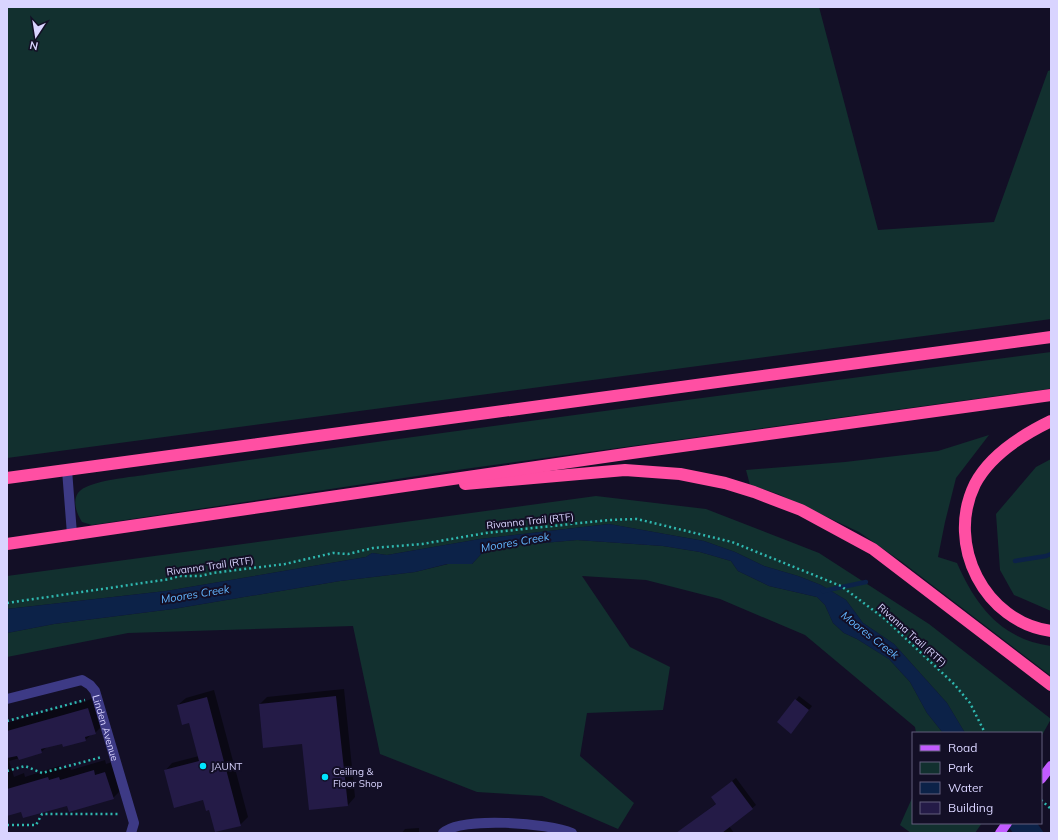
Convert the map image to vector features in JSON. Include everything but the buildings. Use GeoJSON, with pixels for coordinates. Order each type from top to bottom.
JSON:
{"type":"FeatureCollection","features":[{"type":"Feature","properties":{"kind":"highway"},"geometry":{"type":"LineString","coordinates":[[7,478],[1051,338]]}},
{"type":"Feature","properties":{"kind":"highway"},"geometry":{"type":"LineString","coordinates":[[7,544],[368,490],[1051,395]]}},
{"type":"Feature","properties":{"kind":"highway"},"geometry":{"type":"LineString","coordinates":[[1051,421],[1017,441],[996,456],[984,469],[975,485],[969,501],[966,519],[966,541],[970,562],[975,576],[987,594],[1015,619],[1051,632]]}},
{"type":"Feature","properties":{"kind":"highway"},"geometry":{"type":"LineString","coordinates":[[368,490],[501,482],[625,470],[680,474],[732,485],[801,510],[873,549],[1051,685]]}},
{"type":"Feature","properties":{"kind":"main road"},"geometry":{"type":"LineString","coordinates":[[1042,779],[1051,766]]}},
{"type":"Feature","properties":{"kind":"main road"},"geometry":{"type":"LineString","coordinates":[[1000,833],[1007,824]]}},
{"type":"Feature","properties":{"kind":"street"},"geometry":{"type":"LineString","coordinates":[[67,470],[72,534]]}},
{"type":"Feature","properties":{"kind":"street","name":"Linden Avenue"},"geometry":{"type":"LineString","coordinates":[[7,699],[82,680],[90,684],[95,691],[134,823],[131,833]]}},
{"type":"Feature","properties":{"kind":"street"},"geometry":{"type":"LineString","coordinates":[[443,833],[448,829],[460,826],[493,823],[527,823],[549,826],[572,833]]}},
{"type":"Feature","properties":{"kind":"path","name":"Rivanna Trail (RTF)"},"geometry":{"type":"LineString","coordinates":[[7,603],[170,579],[179,576],[200,576],[212,572],[284,564],[333,553],[348,554],[373,548],[422,544],[486,533],[610,520],[636,520],[732,542],[841,586],[885,619],[954,684],[970,703],[984,732]]}},
{"type":"Feature","properties":{"kind":"path"},"geometry":{"type":"LineString","coordinates":[[7,721],[89,699]]}},
{"type":"Feature","properties":{"kind":"path"},"geometry":{"type":"LineString","coordinates":[[7,771],[25,766],[42,773],[106,756]]}},
{"type":"Feature","properties":{"kind":"path"},"geometry":{"type":"LineString","coordinates":[[1042,801],[1051,810]]}},
{"type":"Feature","properties":{"kind":"path"},"geometry":{"type":"LineString","coordinates":[[7,825],[36,825],[42,814],[122,814],[120,807]]}},
{"type":"Feature","properties":{"kind":"green space"},"geometry":{"type":"Polygon","coordinates":[[[7,7],[819,7],[878,230],[994,222],[1048,71],[1051,70],[1051,319],[7,458],[7,7]]]}},
{"type":"Feature","properties":{"kind":"green space"},"geometry":{"type":"Polygon","coordinates":[[[1051,352],[1051,388],[1048,389],[457,470],[92,525],[82,522],[75,504],[78,493],[83,489],[101,482],[123,478],[376,442],[1051,352]]]}},
{"type":"Feature","properties":{"kind":"green space"},"geometry":{"type":"Polygon","coordinates":[[[989,435],[956,478],[938,557],[957,563],[964,579],[982,606],[992,618],[1004,628],[1033,642],[1051,646],[1051,676],[902,562],[859,532],[778,494],[750,485],[746,470],[845,462],[938,451],[989,435]]]}},
{"type":"Feature","properties":{"kind":"green space"},"geometry":{"type":"Polygon","coordinates":[[[1051,459],[1051,611],[1014,595],[1000,570],[996,514],[1036,467],[1051,459]]]}},
{"type":"Feature","properties":{"kind":"green space"},"geometry":{"type":"Polygon","coordinates":[[[596,496],[706,509],[819,553],[929,624],[1051,719],[1042,735],[1042,732],[964,732],[947,703],[894,644],[863,623],[846,600],[821,585],[798,576],[764,566],[735,552],[704,541],[609,524],[480,539],[387,555],[372,553],[366,557],[166,591],[7,609],[7,576],[596,496]]]}},
{"type":"Feature","properties":{"kind":"green space"},"geometry":{"type":"Polygon","coordinates":[[[577,540],[663,546],[700,552],[731,561],[738,571],[769,586],[817,597],[825,605],[833,623],[844,633],[857,639],[889,659],[910,682],[927,713],[942,732],[916,732],[915,727],[805,635],[720,599],[646,580],[582,576],[630,647],[670,667],[663,710],[587,713],[580,756],[634,803],[618,829],[542,796],[477,792],[380,754],[353,626],[128,633],[7,657],[7,633],[54,624],[173,609],[340,581],[415,572],[448,564],[472,564],[483,552],[507,546],[577,540]]]}},
{"type":"Feature","properties":{"kind":"green space"},"geometry":{"type":"Polygon","coordinates":[[[912,798],[912,824],[981,824],[975,833],[911,833],[900,825],[912,798]]]}},
{"type":"Feature","properties":{"kind":"water","name":"Moores Creek"},"geometry":{"type":"Polygon","coordinates":[[[609,524],[704,541],[735,552],[764,566],[798,576],[821,585],[846,600],[863,623],[894,644],[947,703],[964,732],[942,732],[927,713],[910,682],[889,659],[857,639],[844,633],[833,623],[825,605],[817,597],[769,586],[738,571],[731,561],[700,552],[663,546],[577,540],[507,546],[483,552],[472,564],[447,564],[415,572],[340,581],[173,609],[54,624],[7,633],[7,609],[166,591],[366,557],[372,553],[387,555],[480,539],[609,524]]]}},
{"type":"Feature","properties":{"kind":"water"},"geometry":{"type":"Polygon","coordinates":[[[1007,824],[1038,824],[1044,833],[1013,833],[1007,824]]]}},
{"type":"Feature","properties":{"kind":"waterway"},"geometry":{"type":"LineString","coordinates":[[1015,561],[1051,554]]}},
{"type":"Feature","properties":{"kind":"waterway"},"geometry":{"type":"LineString","coordinates":[[823,591],[866,582]]}},
{"type":"Feature","properties":{"kind":"place","name":"JAUNT"},"geometry":{"type":"Point","coordinates":[203,766]}},
{"type":"Feature","properties":{"kind":"place","name":"Ceiling & Floor Shop"},"geometry":{"type":"Point","coordinates":[325,777]}}]}
